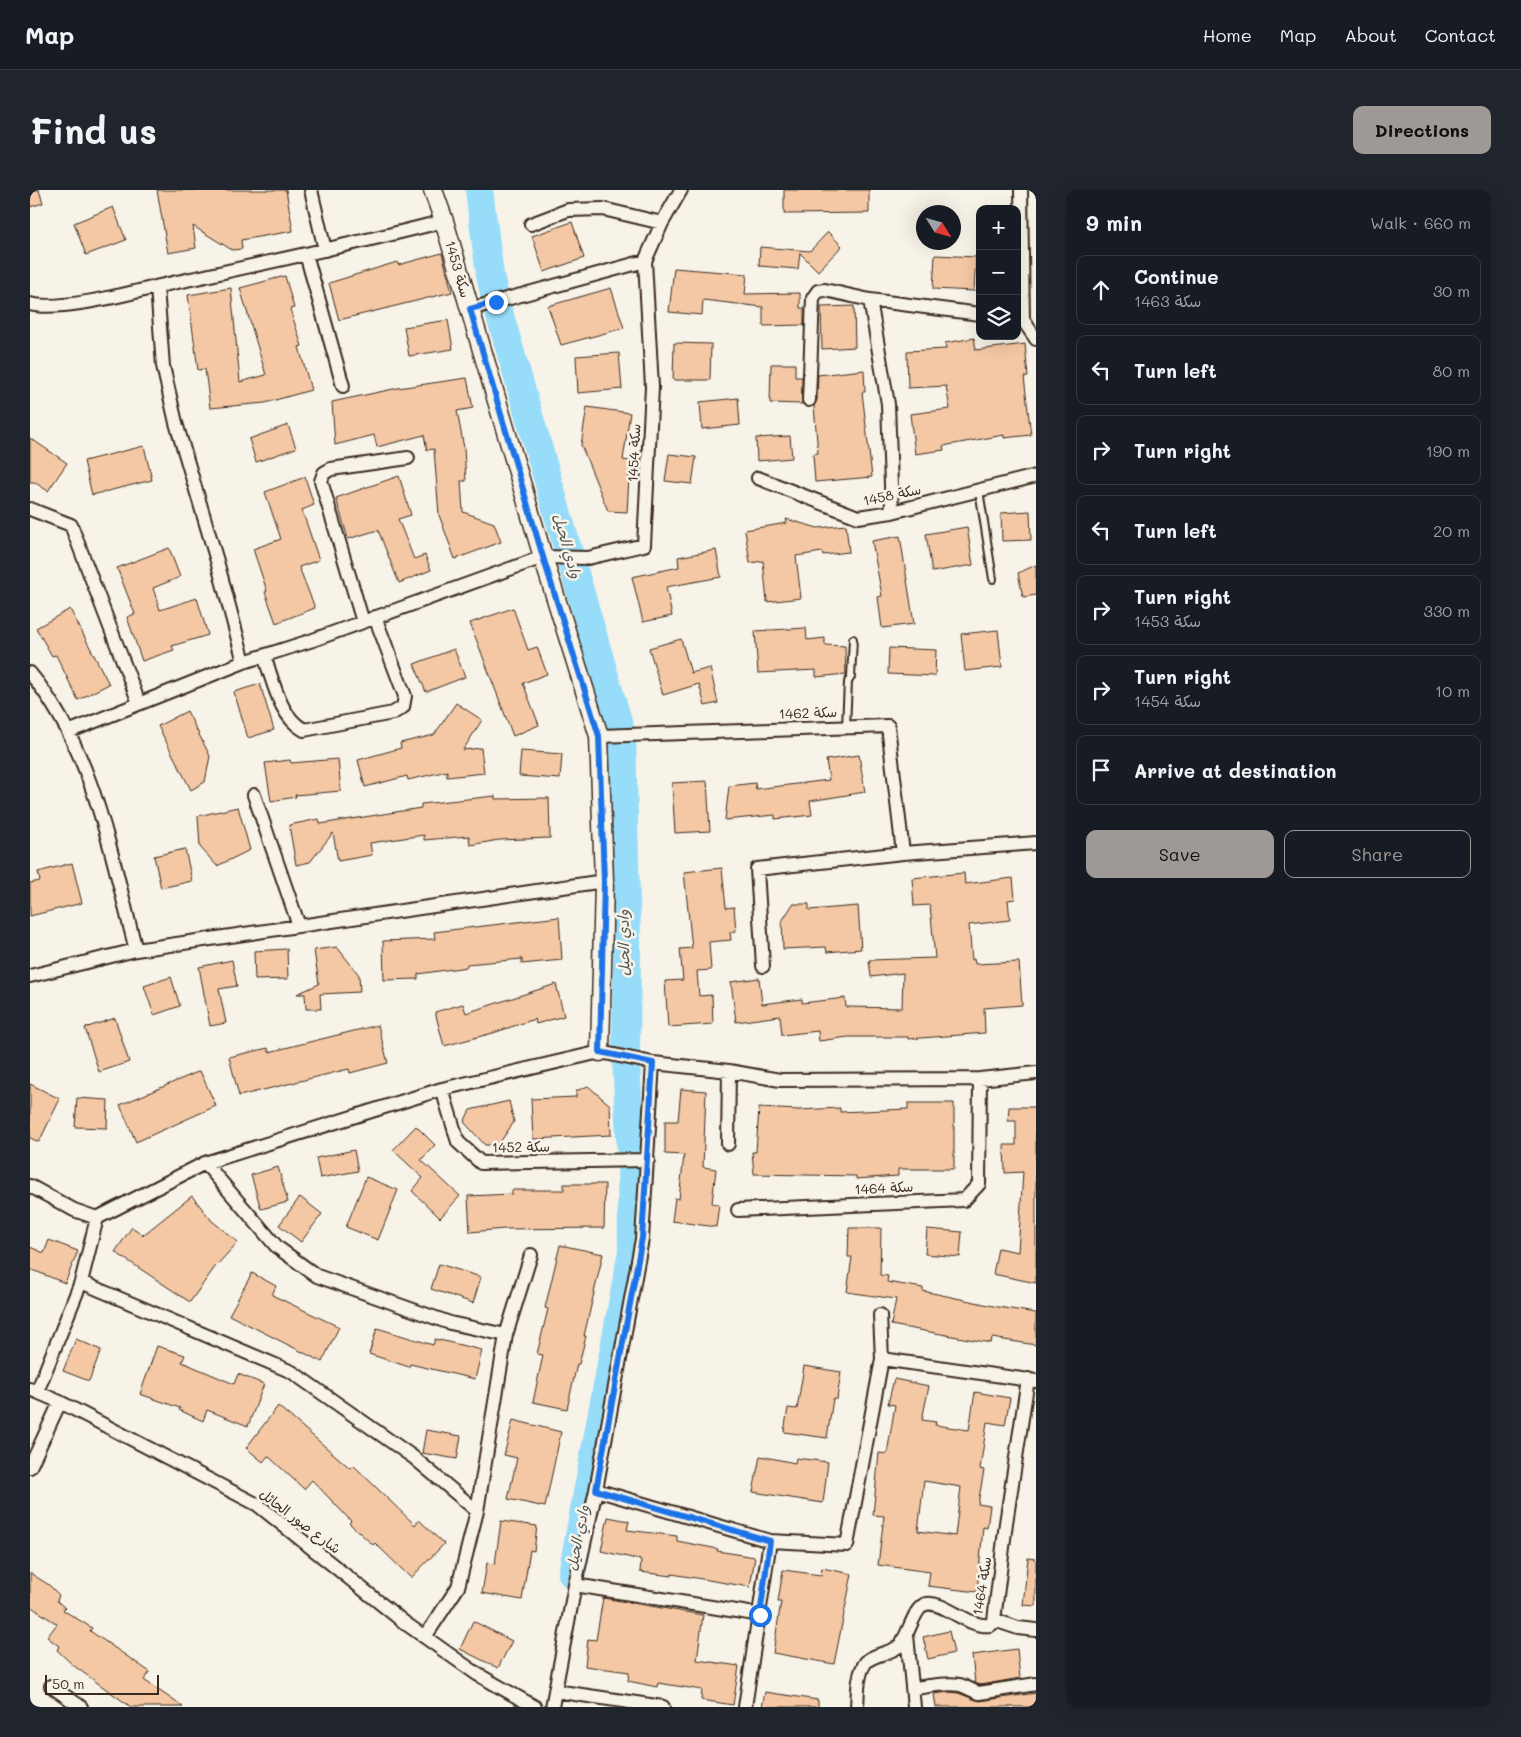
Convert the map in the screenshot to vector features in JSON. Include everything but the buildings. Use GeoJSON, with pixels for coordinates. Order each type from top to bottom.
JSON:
{"type":"FeatureCollection","features":[{"type":"Feature","properties":{"kind":"street"},"geometry":{"type":"LineString","coordinates":[[312,190],[325,250]]}},
{"type":"Feature","properties":{"kind":"street","name":"سكة 1453"},"geometry":{"type":"LineString","coordinates":[[433,190],[543,557],[599,736],[604,881],[600,1052]]}},
{"type":"Feature","properties":{"kind":"street","name":"سكة 1454"},"geometry":{"type":"LineString","coordinates":[[543,557],[588,558],[644,545],[652,387],[645,261],[662,223],[681,190]]}},
{"type":"Feature","properties":{"kind":"street"},"geometry":{"type":"LineString","coordinates":[[1020,295],[1021,190]]}},
{"type":"Feature","properties":{"kind":"street"},"geometry":{"type":"LineString","coordinates":[[532,224],[568,210],[603,209],[662,223]]}},
{"type":"Feature","properties":{"kind":"street"},"geometry":{"type":"LineString","coordinates":[[30,304],[39,306],[65,305],[157,287],[444,222]]}},
{"type":"Feature","properties":{"kind":"street"},"geometry":{"type":"LineString","coordinates":[[306,254],[343,386]]}},
{"type":"Feature","properties":{"kind":"street"},"geometry":{"type":"LineString","coordinates":[[470,309],[645,261]]}},
{"type":"Feature","properties":{"kind":"street"},"geometry":{"type":"LineString","coordinates":[[157,287],[163,366],[176,423],[217,561],[244,662]]}},
{"type":"Feature","properties":{"kind":"street"},"geometry":{"type":"LineString","coordinates":[[808,400],[813,298],[818,291],[825,290],[870,300],[976,313]]}},
{"type":"Feature","properties":{"kind":"street"},"geometry":{"type":"LineString","coordinates":[[870,300],[888,404],[892,512]]}},
{"type":"Feature","properties":{"kind":"street"},"geometry":{"type":"LineString","coordinates":[[1021,321],[1036,339]]}},
{"type":"Feature","properties":{"kind":"street"},"geometry":{"type":"LineString","coordinates":[[363,622],[321,481],[324,473],[331,469],[408,458]]}},
{"type":"Feature","properties":{"kind":"street","name":"سكة 1458"},"geometry":{"type":"LineString","coordinates":[[758,478],[858,517],[892,512],[1036,476]]}},
{"type":"Feature","properties":{"kind":"street"},"geometry":{"type":"LineString","coordinates":[[30,509],[71,525],[140,703]]}},
{"type":"Feature","properties":{"kind":"street"},"geometry":{"type":"LineString","coordinates":[[68,732],[244,662],[375,618],[543,557]]}},
{"type":"Feature","properties":{"kind":"street"},"geometry":{"type":"LineString","coordinates":[[264,656],[284,711],[292,723],[304,730],[393,712],[403,707],[405,696],[375,618]]}},
{"type":"Feature","properties":{"kind":"street"},"geometry":{"type":"LineString","coordinates":[[30,673],[43,688],[68,732],[93,791],[136,950]]}},
{"type":"Feature","properties":{"kind":"street","name":"سكة 1462"},"geometry":{"type":"LineString","coordinates":[[599,736],[888,726],[903,854]]}},
{"type":"Feature","properties":{"kind":"street"},"geometry":{"type":"LineString","coordinates":[[254,795],[299,926]]}},
{"type":"Feature","properties":{"kind":"street"},"geometry":{"type":"LineString","coordinates":[[763,966],[757,869],[1036,843]]}},
{"type":"Feature","properties":{"kind":"street"},"geometry":{"type":"LineString","coordinates":[[30,976],[136,950],[604,881]]}},
{"type":"Feature","properties":{"kind":"street"},"geometry":{"type":"LineString","coordinates":[[30,1186],[74,1210],[97,1218],[205,1163],[442,1089],[600,1052],[653,1063],[729,1071],[780,1080],[980,1078],[1036,1073]]}},
{"type":"Feature","properties":{"kind":"street"},"geometry":{"type":"LineString","coordinates":[[552,1707],[575,1585],[596,1490],[642,1238],[653,1063]]}},
{"type":"Feature","properties":{"kind":"street"},"geometry":{"type":"LineString","coordinates":[[728,1144],[729,1071]]}},
{"type":"Feature","properties":{"kind":"street","name":"سكة 1464"},"geometry":{"type":"LineString","coordinates":[[738,1210],[964,1200],[979,1184],[980,1078]]}},
{"type":"Feature","properties":{"kind":"street","name":"سكة 1452"},"geometry":{"type":"LineString","coordinates":[[442,1089],[458,1142],[481,1163],[648,1160]]}},
{"type":"Feature","properties":{"kind":"street"},"geometry":{"type":"LineString","coordinates":[[205,1163],[277,1247],[317,1276],[450,1323],[506,1335]]}},
{"type":"Feature","properties":{"kind":"street"},"geometry":{"type":"LineString","coordinates":[[34,1390],[81,1282],[97,1218]]}},
{"type":"Feature","properties":{"kind":"street"},"geometry":{"type":"LineString","coordinates":[[426,1637],[458,1587],[477,1511],[506,1335],[531,1255]]}},
{"type":"Feature","properties":{"kind":"street"},"geometry":{"type":"LineString","coordinates":[[81,1282],[292,1372],[413,1457],[477,1511]]}},
{"type":"Feature","properties":{"kind":"street"},"geometry":{"type":"LineString","coordinates":[[596,1490],[770,1541],[847,1545],[882,1359],[880,1315]]}},
{"type":"Feature","properties":{"kind":"street","name":"سكة 1464"},"geometry":{"type":"LineString","coordinates":[[857,1707],[860,1676],[867,1661],[899,1647],[907,1635],[917,1610],[926,1604],[934,1604],[977,1625],[991,1625],[994,1620],[1006,1524],[1032,1380],[882,1359]]}},
{"type":"Feature","properties":{"kind":"street","name":"شارع صور الحائل"},"geometry":{"type":"LineString","coordinates":[[34,1390],[258,1505],[476,1674],[534,1707]]}},
{"type":"Feature","properties":{"kind":"street"},"geometry":{"type":"LineString","coordinates":[[30,1467],[60,1402]]}},
{"type":"Feature","properties":{"kind":"street"},"geometry":{"type":"LineString","coordinates":[[745,1707],[770,1541]]}},
{"type":"Feature","properties":{"kind":"street"},"geometry":{"type":"LineString","coordinates":[[575,1585],[760,1615]]}},
{"type":"Feature","properties":{"kind":"street"},"geometry":{"type":"LineString","coordinates":[[994,1620],[1018,1628],[1036,1630]]}},
{"type":"Feature","properties":{"kind":"street"},"geometry":{"type":"LineString","coordinates":[[907,1635],[914,1707]]}},
{"type":"Feature","properties":{"kind":"street"},"geometry":{"type":"LineString","coordinates":[[912,1688],[953,1684],[962,1685],[970,1691],[979,1693],[1036,1684]]}},
{"type":"Feature","properties":{"kind":"street"},"geometry":{"type":"LineString","coordinates":[[51,1686],[81,1707]]}},
{"type":"Feature","properties":{"kind":"street"},"geometry":{"type":"LineString","coordinates":[[555,1691],[663,1707]]}},
{"type":"Feature","properties":{"kind":"lane"},"geometry":{"type":"LineString","coordinates":[[979,490],[993,579]]}},
{"type":"Feature","properties":{"kind":"lane"},"geometry":{"type":"LineString","coordinates":[[846,727],[853,639]]}},
{"type":"Feature","properties":{"kind":"waterway","name":"وادي الحيل"},"geometry":{"type":"LineString","coordinates":[[479,190],[490,275],[496,302],[622,735],[627,942],[626,1057],[631,1160],[632,1251],[572,1574]]}},
{"type":"Feature","properties":{"kind":"route"},"geometry":{"type":"LineString","coordinates":[[496,302],[470,309],[543,557],[599,736],[604,881],[600,1052],[653,1063],[642,1238],[596,1490],[770,1541],[760,1615]]}}]}
